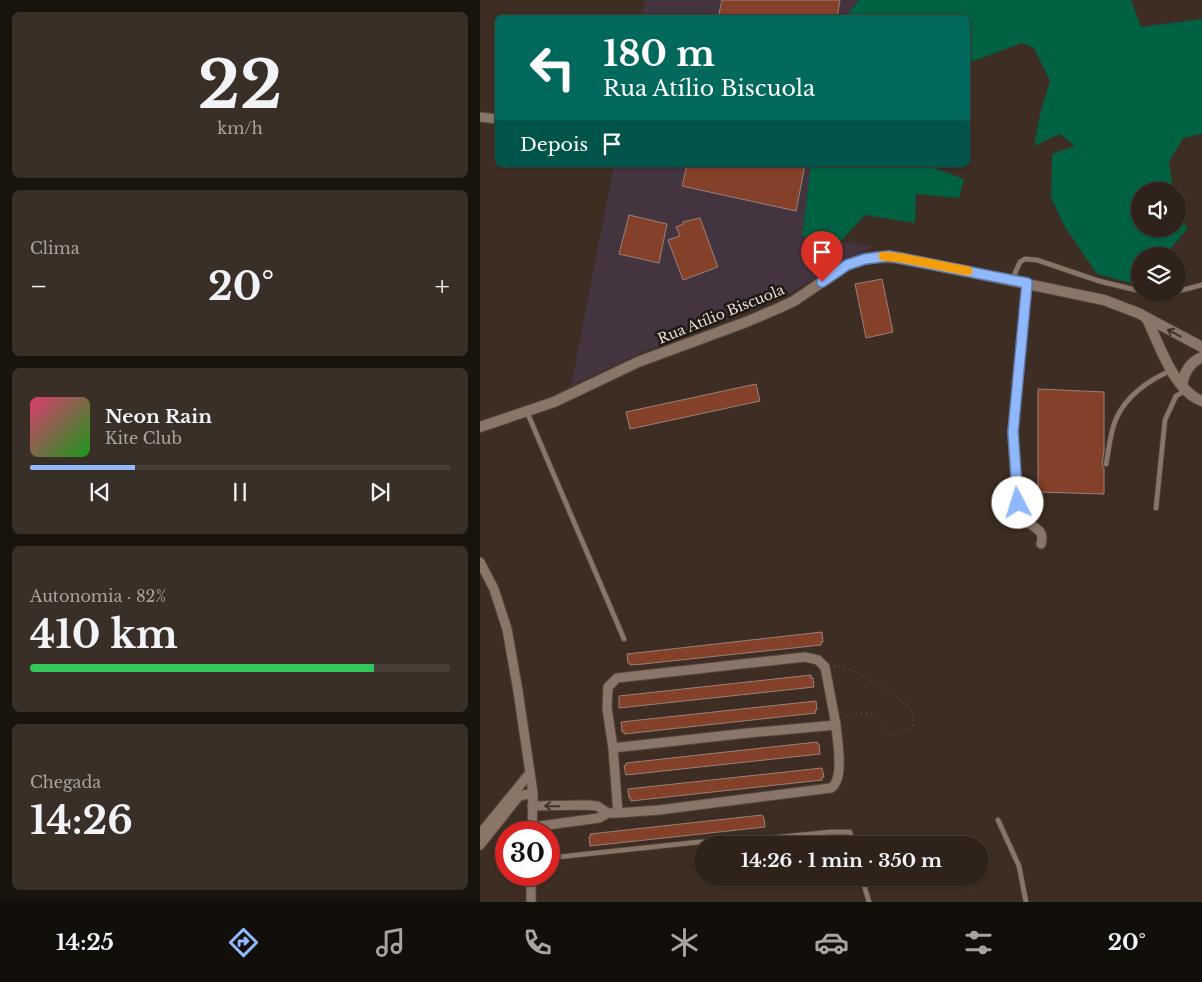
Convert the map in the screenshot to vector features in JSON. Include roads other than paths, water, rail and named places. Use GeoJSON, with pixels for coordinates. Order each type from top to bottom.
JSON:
{"type":"FeatureCollection","features":[{"type":"Feature","properties":{"kind":"street"},"geometry":{"type":"LineString","coordinates":[[480,117],[495,119]]}},
{"type":"Feature","properties":{"kind":"street","name":"Rua Atílio Biscuola"},"geometry":{"type":"LineString","coordinates":[[480,427],[527,412],[576,392],[638,362],[779,308],[794,301],[847,265],[865,259],[889,256],[1104,300],[1128,309],[1202,347]]}},
{"type":"Feature","properties":{"kind":"street"},"geometry":{"type":"LineString","coordinates":[[1027,283],[1013,432],[1014,453],[1019,511],[1026,523],[1041,532],[1043,537],[1041,544]]}},
{"type":"Feature","properties":{"kind":"street"},"geometry":{"type":"LineString","coordinates":[[1147,319],[1172,370],[1184,388],[1196,399],[1202,401]]}},
{"type":"Feature","properties":{"kind":"street"},"geometry":{"type":"LineString","coordinates":[[1184,388],[1188,368],[1202,357]]}},
{"type":"Feature","properties":{"kind":"street"},"geometry":{"type":"LineString","coordinates":[[480,562],[494,589],[507,629],[533,793],[532,821]]}},
{"type":"Feature","properties":{"kind":"street"},"geometry":{"type":"LineString","coordinates":[[560,825],[599,818],[608,813],[618,813],[687,806],[832,788],[836,785],[839,775],[836,721],[825,667],[818,660],[805,657],[617,678],[608,687],[607,708],[613,748],[618,813]]}},
{"type":"Feature","properties":{"kind":"street"},"geometry":{"type":"LineString","coordinates":[[613,748],[836,721]]}},
{"type":"Feature","properties":{"kind":"street"},"geometry":{"type":"LineString","coordinates":[[480,834],[529,774]]}},
{"type":"Feature","properties":{"kind":"street"},"geometry":{"type":"LineString","coordinates":[[480,845],[519,796],[533,793]]}},
{"type":"Feature","properties":{"kind":"street"},"geometry":{"type":"LineString","coordinates":[[532,806],[587,805],[597,806],[608,813]]}},
{"type":"Feature","properties":{"kind":"street"},"geometry":{"type":"LineString","coordinates":[[531,886],[531,902]]}},
{"type":"Feature","properties":{"kind":"lane"},"geometry":{"type":"LineString","coordinates":[[1012,280],[1020,262],[1026,259],[1131,289]]}},
{"type":"Feature","properties":{"kind":"lane"},"geometry":{"type":"LineString","coordinates":[[1186,289],[1202,285]]}},
{"type":"Feature","properties":{"kind":"lane"},"geometry":{"type":"LineString","coordinates":[[1106,464],[1116,419],[1127,402],[1138,390],[1158,376],[1172,370]]}},
{"type":"Feature","properties":{"kind":"lane"},"geometry":{"type":"LineString","coordinates":[[1156,508],[1166,420],[1176,396],[1184,388]]}},
{"type":"Feature","properties":{"kind":"lane"},"geometry":{"type":"LineString","coordinates":[[527,412],[624,639]]}},
{"type":"Feature","properties":{"kind":"lane"},"geometry":{"type":"LineString","coordinates":[[998,820],[1019,866],[1026,902]]}},
{"type":"Feature","properties":{"kind":"lane"},"geometry":{"type":"LineString","coordinates":[[790,836],[850,832],[851,836]]}},
{"type":"Feature","properties":{"kind":"lane"},"geometry":{"type":"LineString","coordinates":[[560,857],[694,843]]}},
{"type":"Feature","properties":{"kind":"lane"},"geometry":{"type":"LineString","coordinates":[[864,886],[869,902]]}}]}
